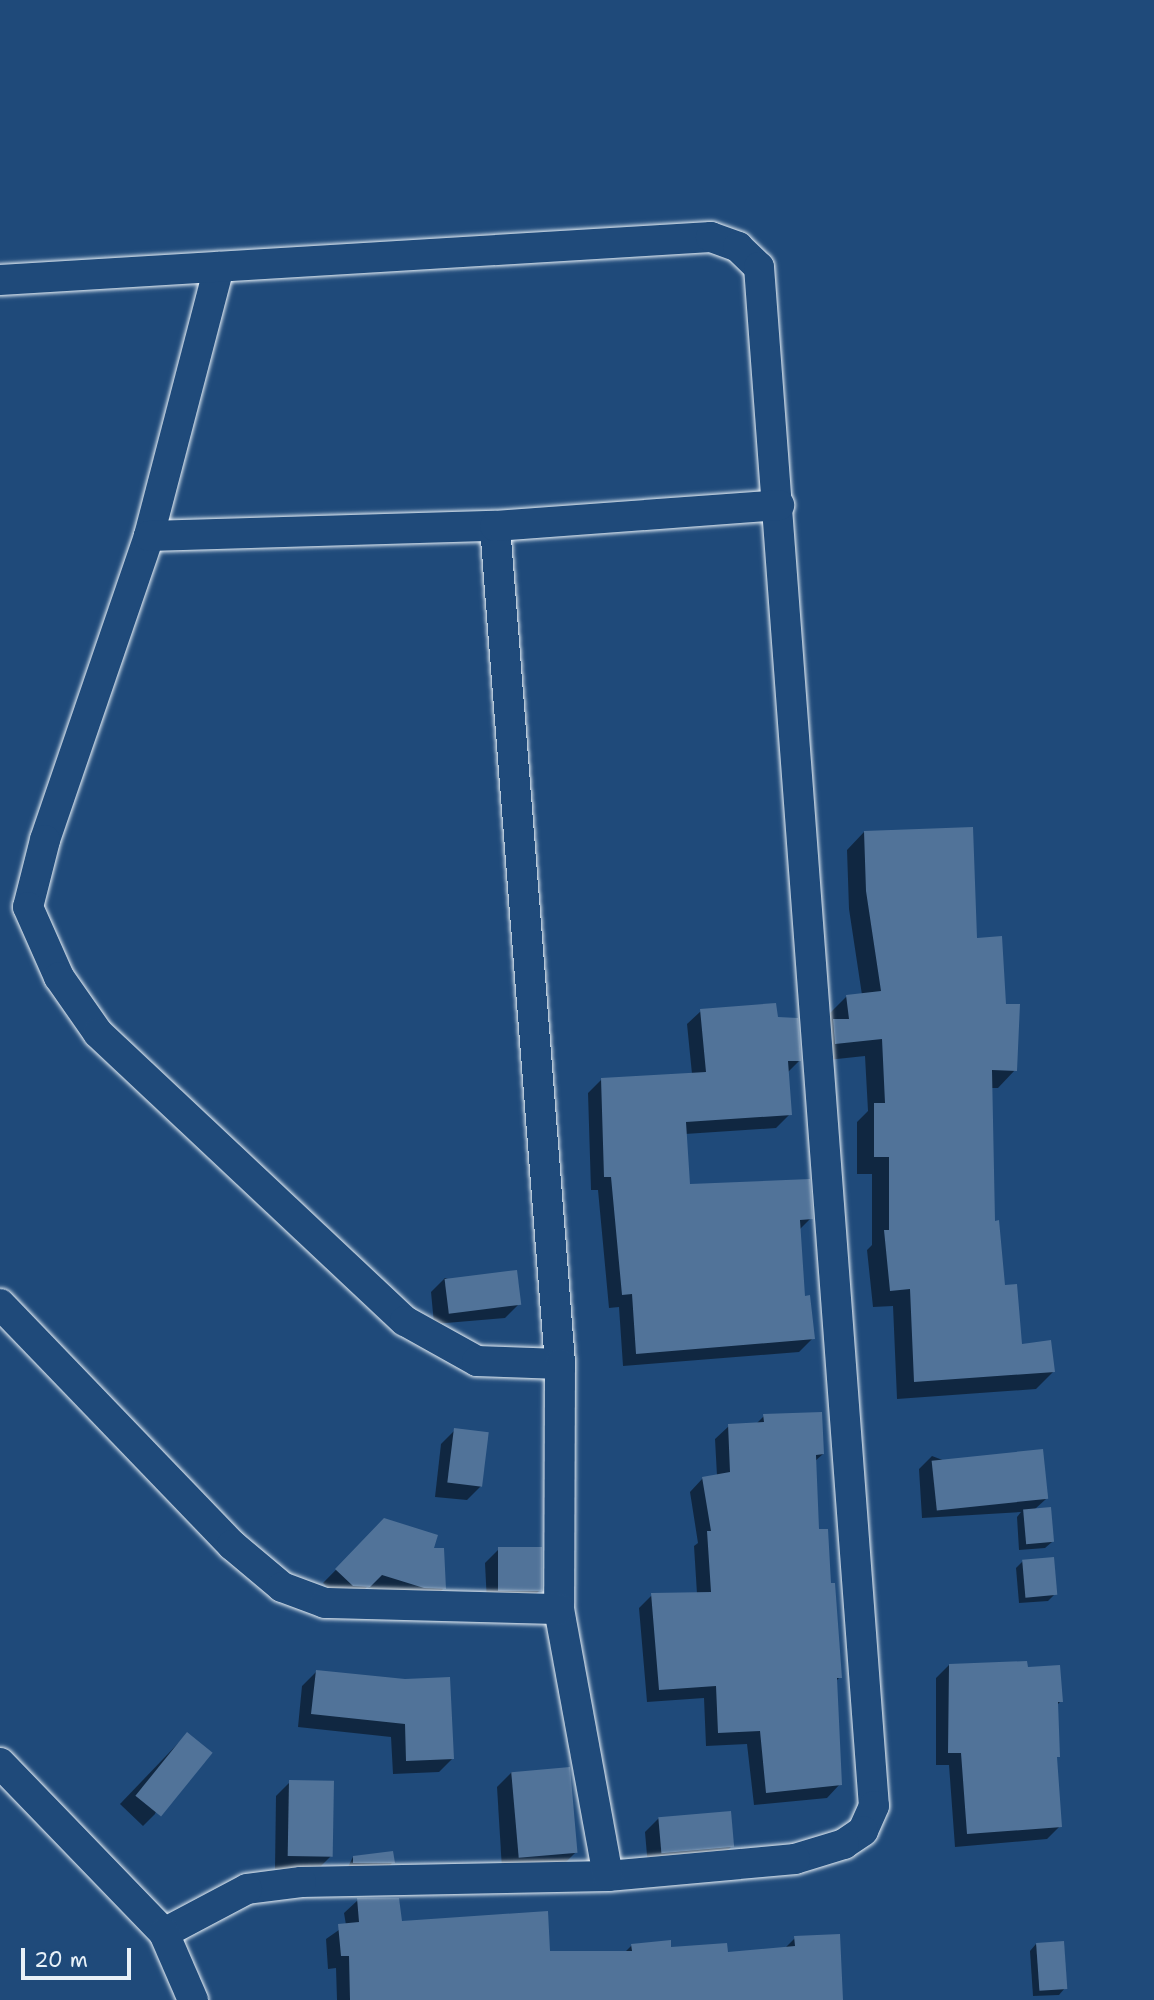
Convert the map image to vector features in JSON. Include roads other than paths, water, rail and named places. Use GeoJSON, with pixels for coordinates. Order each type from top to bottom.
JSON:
{"type":"FeatureCollection","features":[{"type":"Feature","properties":{"kind":"street"},"geometry":{"type":"LineString","coordinates":[[0,280],[711,237],[738,247],[760,267],[874,1806],[863,1831],[845,1844],[795,1859],[608,1876],[302,1882],[247,1889],[164,1933]]}},
{"type":"Feature","properties":{"kind":"street"},"geometry":{"type":"LineString","coordinates":[[219,267],[149,536],[45,840],[29,907],[59,977],[98,1032],[405,1321],[477,1361],[560,1364]]}},
{"type":"Feature","properties":{"kind":"street"},"geometry":{"type":"LineString","coordinates":[[149,536],[495,526],[779,505]]}},
{"type":"Feature","properties":{"kind":"street"},"geometry":{"type":"LineString","coordinates":[[495,526],[560,1364],[559,1609],[608,1876]]}},
{"type":"Feature","properties":{"kind":"street"},"geometry":{"type":"LineString","coordinates":[[0,1304],[232,1545],[282,1587],[326,1603],[559,1609]]}},
{"type":"Feature","properties":{"kind":"street"},"geometry":{"type":"LineString","coordinates":[[0,1763],[164,1933],[192,2000]]}}]}
